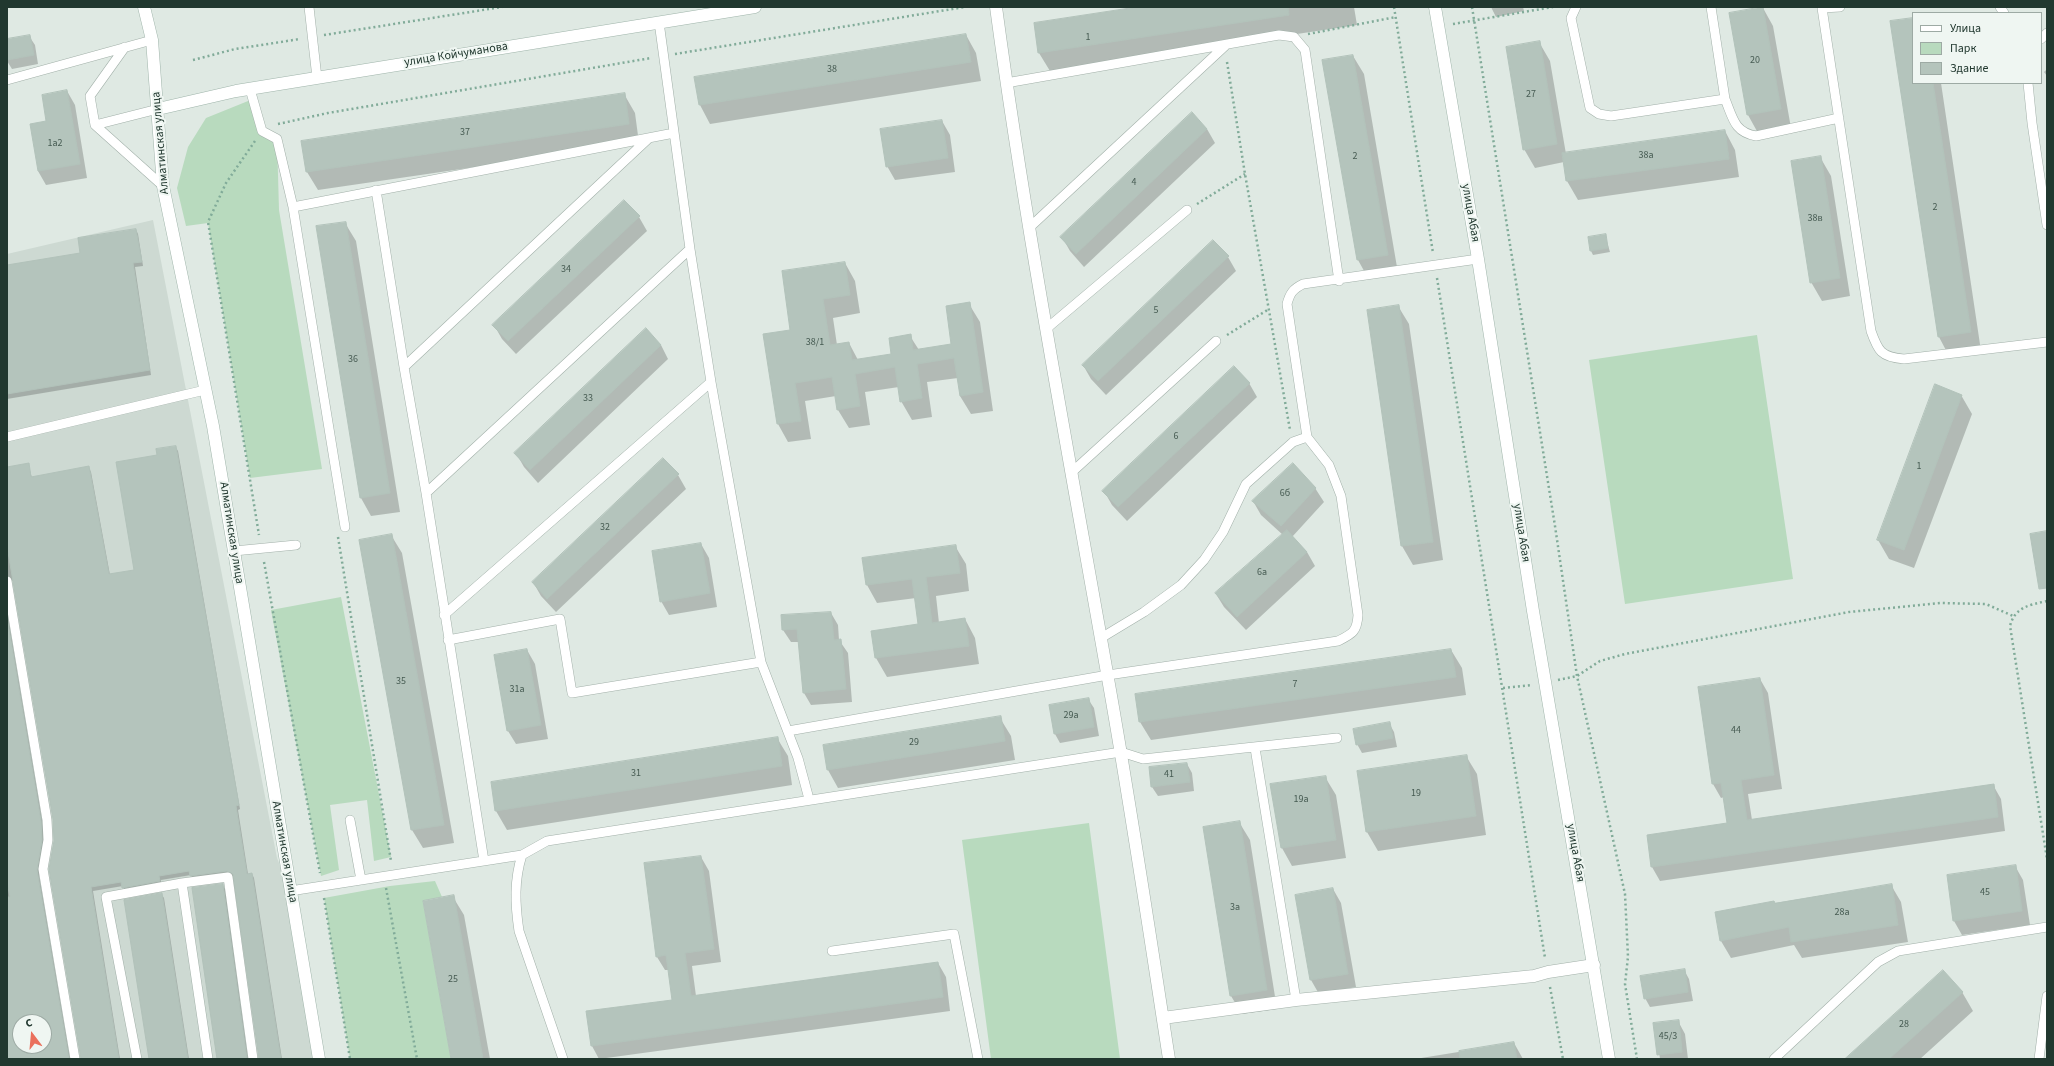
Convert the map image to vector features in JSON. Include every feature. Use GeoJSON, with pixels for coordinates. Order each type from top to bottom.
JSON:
{"type":"FeatureCollection","features":[{"type":"Feature","properties":{"kind":"street","name":"Алматинская улица"},"geometry":{"type":"LineString","coordinates":[[144,7],[152,40],[163,186],[205,390],[234,551],[319,1059]]}},
{"type":"Feature","properties":{"kind":"street","name":"улица Койчуманова"},"geometry":{"type":"LineString","coordinates":[[158,109],[250,89],[755,7]]}},
{"type":"Feature","properties":{"kind":"street"},"geometry":{"type":"LineString","coordinates":[[996,7],[1006,84],[1046,329],[1121,752],[1169,1059]]}},
{"type":"Feature","properties":{"kind":"street","name":"улица Абая"},"geometry":{"type":"LineString","coordinates":[[1435,7],[1478,259],[1532,604],[1609,1059]]}},
{"type":"Feature","properties":{"kind":"street"},"geometry":{"type":"LineString","coordinates":[[1162,1018],[1296,1000],[1534,976],[1548,972],[1594,965]]}},
{"type":"Feature","properties":{"kind":"lane"},"geometry":{"type":"LineString","coordinates":[[309,7],[316,78]]}},
{"type":"Feature","properties":{"kind":"lane"},"geometry":{"type":"LineString","coordinates":[[1576,7],[1571,18],[1590,108],[1599,114],[1611,116],[1725,99]]}},
{"type":"Feature","properties":{"kind":"lane"},"geometry":{"type":"LineString","coordinates":[[1711,7],[1725,99],[1737,127],[1744,134],[1756,136],[1839,118]]}},
{"type":"Feature","properties":{"kind":"lane"},"geometry":{"type":"LineString","coordinates":[[1840,7],[1822,8],[1871,331],[1877,348],[1889,358],[1904,359],[2047,342]]}},
{"type":"Feature","properties":{"kind":"lane"},"geometry":{"type":"LineString","coordinates":[[659,22],[690,250],[711,382],[761,662],[788,731],[809,799]]}},
{"type":"Feature","properties":{"kind":"lane"},"geometry":{"type":"LineString","coordinates":[[1006,84],[1225,46],[1279,35],[1294,37],[1305,50],[1339,281]]}},
{"type":"Feature","properties":{"kind":"lane"},"geometry":{"type":"LineString","coordinates":[[7,80],[152,40]]}},
{"type":"Feature","properties":{"kind":"lane"},"geometry":{"type":"LineString","coordinates":[[1030,227],[1225,46]]}},
{"type":"Feature","properties":{"kind":"lane"},"geometry":{"type":"LineString","coordinates":[[125,47],[90,96],[95,125],[163,186]]}},
{"type":"Feature","properties":{"kind":"lane"},"geometry":{"type":"LineString","coordinates":[[2028,84],[2044,187],[2047,225]]}},
{"type":"Feature","properties":{"kind":"lane"},"geometry":{"type":"LineString","coordinates":[[250,89],[262,131],[277,139],[293,207],[345,527]]}},
{"type":"Feature","properties":{"kind":"lane"},"geometry":{"type":"LineString","coordinates":[[95,125],[158,109]]}},
{"type":"Feature","properties":{"kind":"lane"},"geometry":{"type":"LineString","coordinates":[[293,207],[674,133]]}},
{"type":"Feature","properties":{"kind":"lane"},"geometry":{"type":"LineString","coordinates":[[404,367],[648,139]]}},
{"type":"Feature","properties":{"kind":"lane"},"geometry":{"type":"LineString","coordinates":[[376,190],[426,493],[444,615],[484,861]]}},
{"type":"Feature","properties":{"kind":"lane"},"geometry":{"type":"LineString","coordinates":[[1046,329],[1187,210]]}},
{"type":"Feature","properties":{"kind":"lane"},"geometry":{"type":"LineString","coordinates":[[426,493],[690,250]]}},
{"type":"Feature","properties":{"kind":"lane"},"geometry":{"type":"LineString","coordinates":[[788,731],[1108,675],[1338,641],[1351,635],[1358,626],[1358,615],[1341,496],[1329,465],[1307,437],[1288,304],[1289,295],[1294,288],[1303,284],[1339,281],[1478,259]]}},
{"type":"Feature","properties":{"kind":"lane"},"geometry":{"type":"LineString","coordinates":[[1072,472],[1216,341]]}},
{"type":"Feature","properties":{"kind":"lane"},"geometry":{"type":"LineString","coordinates":[[444,615],[711,382]]}},
{"type":"Feature","properties":{"kind":"lane"},"geometry":{"type":"LineString","coordinates":[[7,437],[205,390]]}},
{"type":"Feature","properties":{"kind":"lane"},"geometry":{"type":"LineString","coordinates":[[1101,638],[1144,612],[1181,585],[1204,560],[1223,532],[1246,484],[1292,442],[1307,437]]}},
{"type":"Feature","properties":{"kind":"lane"},"geometry":{"type":"LineString","coordinates":[[234,551],[296,545]]}},
{"type":"Feature","properties":{"kind":"lane"},"geometry":{"type":"LineString","coordinates":[[7,581],[47,820],[48,840],[43,869],[75,1059]]}},
{"type":"Feature","properties":{"kind":"lane"},"geometry":{"type":"LineString","coordinates":[[448,640],[560,619],[572,693],[761,662]]}},
{"type":"Feature","properties":{"kind":"lane"},"geometry":{"type":"LineString","coordinates":[[290,890],[522,855],[547,841],[809,799],[1121,752],[1143,759],[1337,738]]}},
{"type":"Feature","properties":{"kind":"lane"},"geometry":{"type":"LineString","coordinates":[[1255,748],[1296,1000]]}},
{"type":"Feature","properties":{"kind":"lane"},"geometry":{"type":"LineString","coordinates":[[350,820],[362,880]]}},
{"type":"Feature","properties":{"kind":"lane"},"geometry":{"type":"LineString","coordinates":[[522,855],[516,874],[516,910],[519,931],[563,1059]]}},
{"type":"Feature","properties":{"kind":"lane"},"geometry":{"type":"LineString","coordinates":[[137,1059],[106,897],[228,876],[253,1059]]}},
{"type":"Feature","properties":{"kind":"lane"},"geometry":{"type":"LineString","coordinates":[[182,883],[208,1059]]}},
{"type":"Feature","properties":{"kind":"lane"},"geometry":{"type":"LineString","coordinates":[[1774,1059],[1878,962],[1898,951],[2047,927]]}},
{"type":"Feature","properties":{"kind":"lane"},"geometry":{"type":"LineString","coordinates":[[832,951],[954,934],[978,1059]]}},
{"type":"Feature","properties":{"kind":"lane"},"geometry":{"type":"LineString","coordinates":[[2039,1059],[2047,996]]}},
{"type":"Feature","properties":{"kind":"path"},"geometry":{"type":"LineString","coordinates":[[193,60],[235,49],[502,7]]}},
{"type":"Feature","properties":{"kind":"path"},"geometry":{"type":"LineString","coordinates":[[350,1059],[322,886],[272,617],[208,222],[226,183],[262,131],[279,123],[328,113],[664,56],[965,7]]}},
{"type":"Feature","properties":{"kind":"path"},"geometry":{"type":"LineString","coordinates":[[1394,7],[1490,619],[1504,696],[1563,1059]]}},
{"type":"Feature","properties":{"kind":"path"},"geometry":{"type":"LineString","coordinates":[[1472,7],[1556,526],[1577,676],[1624,894],[1628,957],[1624,984],[1638,1059]]}},
{"type":"Feature","properties":{"kind":"path"},"geometry":{"type":"LineString","coordinates":[[1438,26],[1553,7]]}},
{"type":"Feature","properties":{"kind":"path"},"geometry":{"type":"LineString","coordinates":[[1294,37],[1396,17]]}},
{"type":"Feature","properties":{"kind":"path"},"geometry":{"type":"LineString","coordinates":[[1225,46],[1244,174],[1292,442]]}},
{"type":"Feature","properties":{"kind":"path"},"geometry":{"type":"LineString","coordinates":[[1187,210],[1244,174]]}},
{"type":"Feature","properties":{"kind":"path"},"geometry":{"type":"LineString","coordinates":[[1216,341],[1269,309]]}},
{"type":"Feature","properties":{"kind":"path"},"geometry":{"type":"LineString","coordinates":[[337,533],[392,860],[384,876],[417,1059]]}},
{"type":"Feature","properties":{"kind":"path"},"geometry":{"type":"LineString","coordinates":[[2047,601],[2022,608],[2013,616],[2010,626],[2047,860]]}},
{"type":"Feature","properties":{"kind":"path"},"geometry":{"type":"LineString","coordinates":[[1577,676],[1600,662],[1625,654],[1849,612],[1940,603],[1986,604],[2013,616]]}},
{"type":"Feature","properties":{"kind":"shaded area"},"geometry":{"type":"Polygon","coordinates":[[[153,220],[277,858],[290,891],[314,1059],[7,1059],[7,254],[153,220]]]}},
{"type":"Feature","properties":{"kind":"green space"},"geometry":{"type":"Polygon","coordinates":[[[253,99],[262,131],[277,139],[279,210],[322,469],[250,478],[208,223],[186,226],[177,188],[188,147],[206,118],[253,99]]]}},
{"type":"Feature","properties":{"kind":"green space"},"geometry":{"type":"Polygon","coordinates":[[[1757,335],[1793,579],[1625,604],[1589,360],[1757,335]]]}},
{"type":"Feature","properties":{"kind":"green space"},"geometry":{"type":"Polygon","coordinates":[[[341,597],[391,857],[374,861],[367,800],[330,805],[339,870],[321,876],[271,610],[341,597]]]}},
{"type":"Feature","properties":{"kind":"green space"},"geometry":{"type":"Polygon","coordinates":[[[1089,823],[1120,1059],[991,1059],[962,840],[1089,823]]]}},
{"type":"Feature","properties":{"kind":"green space"},"geometry":{"type":"Polygon","coordinates":[[[435,881],[442,897],[423,901],[451,1059],[350,1059],[324,898],[390,886],[435,881]]]}},
{"type":"Feature","properties":{"kind":"building"},"geometry":{"type":"Polygon","coordinates":[[[1137,7],[1288,7],[1289,15],[1038,53],[1034,23],[1137,7]]]}},
{"type":"Feature","properties":{"kind":"building"},"geometry":{"type":"Polygon","coordinates":[[[1763,7],[1781,109],[1747,115],[1729,13],[1763,7]]]}},
{"type":"Feature","properties":{"kind":"building"},"geometry":{"type":"Polygon","coordinates":[[[1912,18],[1912,84],[1933,84],[1971,332],[1938,337],[1890,21],[1912,18]]]}},
{"type":"Feature","properties":{"kind":"building"},"geometry":{"type":"Polygon","coordinates":[[[966,34],[971,62],[699,105],[694,77],[966,34]]]}},
{"type":"Feature","properties":{"kind":"building"},"geometry":{"type":"Polygon","coordinates":[[[30,35],[34,55],[7,60],[7,39],[30,35]]]}},
{"type":"Feature","properties":{"kind":"building"},"geometry":{"type":"Polygon","coordinates":[[[1540,41],[1557,144],[1523,150],[1506,47],[1540,41]]]}},
{"type":"Feature","properties":{"kind":"building"},"geometry":{"type":"Polygon","coordinates":[[[1353,55],[1388,255],[1357,260],[1322,60],[1353,55]]]}},
{"type":"Feature","properties":{"kind":"building"},"geometry":{"type":"Polygon","coordinates":[[[67,90],[80,164],[38,171],[30,124],[46,121],[42,95],[67,90]]]}},
{"type":"Feature","properties":{"kind":"building"},"geometry":{"type":"Polygon","coordinates":[[[625,93],[629,124],[306,172],[301,141],[625,93]]]}},
{"type":"Feature","properties":{"kind":"building"},"geometry":{"type":"Polygon","coordinates":[[[1192,112],[1207,129],[1076,254],[1060,237],[1192,112]]]}},
{"type":"Feature","properties":{"kind":"building"},"geometry":{"type":"Polygon","coordinates":[[[942,120],[948,158],[886,167],[880,129],[942,120]]]}},
{"type":"Feature","properties":{"kind":"building"},"geometry":{"type":"Polygon","coordinates":[[[1725,130],[1729,159],[1566,181],[1562,153],[1725,130]]]}},
{"type":"Feature","properties":{"kind":"building"},"geometry":{"type":"Polygon","coordinates":[[[1821,156],[1840,278],[1810,283],[1791,161],[1821,156]]]}},
{"type":"Feature","properties":{"kind":"building"},"geometry":{"type":"Polygon","coordinates":[[[624,200],[640,216],[508,341],[492,325],[624,200]]]}},
{"type":"Feature","properties":{"kind":"building"},"geometry":{"type":"Polygon","coordinates":[[[346,222],[390,493],[360,498],[316,226],[346,222]]]}},
{"type":"Feature","properties":{"kind":"building"},"geometry":{"type":"Polygon","coordinates":[[[136,229],[142,262],[133,263],[150,370],[7,394],[7,265],[80,253],[78,238],[136,229]]]}},
{"type":"Feature","properties":{"kind":"building"},"geometry":{"type":"Polygon","coordinates":[[[1606,234],[1608,248],[1590,251],[1588,237],[1606,234]]]}},
{"type":"Feature","properties":{"kind":"building"},"geometry":{"type":"Polygon","coordinates":[[[1213,240],[1229,256],[1098,381],[1082,365],[1213,240]]]}},
{"type":"Feature","properties":{"kind":"building"},"geometry":{"type":"Polygon","coordinates":[[[845,262],[850,295],[823,299],[830,345],[849,342],[852,360],[891,354],[889,338],[911,334],[913,350],[951,344],[946,306],[970,302],[983,392],[960,396],[954,358],[917,364],[922,398],[900,402],[895,367],[855,374],[860,406],[837,410],[832,377],[795,383],[801,421],[777,424],[763,334],[790,330],[782,271],[845,262]]]}},
{"type":"Feature","properties":{"kind":"building"},"geometry":{"type":"Polygon","coordinates":[[[1399,305],[1433,542],[1401,546],[1367,310],[1399,305]]]}},
{"type":"Feature","properties":{"kind":"building"},"geometry":{"type":"Polygon","coordinates":[[[646,328],[661,345],[530,470],[514,453],[646,328]]]}},
{"type":"Feature","properties":{"kind":"building"},"geometry":{"type":"Polygon","coordinates":[[[1234,366],[1250,383],[1118,507],[1102,491],[1234,366]]]}},
{"type":"Feature","properties":{"kind":"building"},"geometry":{"type":"Polygon","coordinates":[[[1935,384],[1962,395],[1904,550],[1877,540],[1935,384]]]}},
{"type":"Feature","properties":{"kind":"building"},"geometry":{"type":"Polygon","coordinates":[[[176,446],[239,805],[236,806],[247,874],[252,873],[281,1059],[259,1059],[233,874],[227,871],[190,876],[189,871],[159,876],[160,881],[122,888],[121,882],[91,887],[119,1059],[81,1059],[49,869],[54,841],[53,819],[7,546],[7,467],[29,463],[31,477],[89,466],[109,574],[134,570],[116,462],[157,455],[156,449],[176,446]]]}},
{"type":"Feature","properties":{"kind":"building"},"geometry":{"type":"Polygon","coordinates":[[[663,458],[679,474],[547,599],[532,582],[663,458]]]}},
{"type":"Feature","properties":{"kind":"building"},"geometry":{"type":"Polygon","coordinates":[[[1293,463],[1316,488],[1281,526],[1252,501],[1293,463]]]}},
{"type":"Feature","properties":{"kind":"building"},"geometry":{"type":"Polygon","coordinates":[[[1287,530],[1307,552],[1237,617],[1215,593],[1287,530]]]}},
{"type":"Feature","properties":{"kind":"building"},"geometry":{"type":"Polygon","coordinates":[[[2047,531],[2047,588],[2039,589],[2030,534],[2047,531]]]}},
{"type":"Feature","properties":{"kind":"building"},"geometry":{"type":"Polygon","coordinates":[[[392,534],[444,825],[411,830],[359,540],[392,534]]]}},
{"type":"Feature","properties":{"kind":"building"},"geometry":{"type":"Polygon","coordinates":[[[701,543],[710,593],[660,602],[652,551],[701,543]]]}},
{"type":"Feature","properties":{"kind":"building"},"geometry":{"type":"Polygon","coordinates":[[[956,545],[960,573],[926,577],[932,623],[965,618],[969,646],[875,658],[871,631],[918,624],[912,579],[866,585],[862,558],[956,545]]]}},
{"type":"Feature","properties":{"kind":"building"},"geometry":{"type":"Polygon","coordinates":[[[831,612],[834,640],[841,639],[846,689],[803,693],[797,629],[782,630],[781,615],[831,612]]]}},
{"type":"Feature","properties":{"kind":"building"},"geometry":{"type":"Polygon","coordinates":[[[7,617],[41,821],[42,840],[37,870],[69,1059],[7,1059],[7,897],[10,897],[7,882],[7,617]]]}},
{"type":"Feature","properties":{"kind":"building"},"geometry":{"type":"Polygon","coordinates":[[[527,649],[541,725],[507,731],[494,655],[527,649]]]}},
{"type":"Feature","properties":{"kind":"building"},"geometry":{"type":"Polygon","coordinates":[[[1451,649],[1456,677],[1139,722],[1135,694],[1451,649]]]}},
{"type":"Feature","properties":{"kind":"building"},"geometry":{"type":"Polygon","coordinates":[[[1760,678],[1774,775],[1741,780],[1747,820],[1994,784],[1998,817],[1651,867],[1647,835],[1727,823],[1721,783],[1712,784],[1698,687],[1760,678]]]}},
{"type":"Feature","properties":{"kind":"building"},"geometry":{"type":"Polygon","coordinates":[[[1089,698],[1094,727],[1054,734],[1049,705],[1089,698]]]}},
{"type":"Feature","properties":{"kind":"building"},"geometry":{"type":"Polygon","coordinates":[[[1001,716],[1005,741],[827,770],[823,745],[1001,716]]]}},
{"type":"Feature","properties":{"kind":"building"},"geometry":{"type":"Polygon","coordinates":[[[1390,722],[1393,738],[1356,745],[1353,729],[1390,722]]]}},
{"type":"Feature","properties":{"kind":"building"},"geometry":{"type":"Polygon","coordinates":[[[778,737],[782,766],[495,811],[491,782],[778,737]]]}},
{"type":"Feature","properties":{"kind":"building"},"geometry":{"type":"Polygon","coordinates":[[[1467,755],[1476,816],[1366,832],[1357,771],[1467,755]]]}},
{"type":"Feature","properties":{"kind":"building"},"geometry":{"type":"Polygon","coordinates":[[[1187,763],[1190,782],[1151,787],[1149,767],[1187,763]]]}},
{"type":"Feature","properties":{"kind":"building"},"geometry":{"type":"Polygon","coordinates":[[[1326,776],[1336,840],[1281,848],[1270,784],[1326,776]]]}},
{"type":"Feature","properties":{"kind":"building"},"geometry":{"type":"Polygon","coordinates":[[[1240,821],[1267,990],[1230,996],[1203,827],[1240,821]]]}},
{"type":"Feature","properties":{"kind":"building"},"geometry":{"type":"Polygon","coordinates":[[[701,856],[714,949],[685,953],[691,996],[938,962],[943,997],[591,1046],[586,1011],[672,1000],[666,955],[656,957],[644,863],[701,856]]]}},
{"type":"Feature","properties":{"kind":"building"},"geometry":{"type":"Polygon","coordinates":[[[2016,865],[2022,911],[1953,921],[1947,875],[2016,865]]]}},
{"type":"Feature","properties":{"kind":"building"},"geometry":{"type":"Polygon","coordinates":[[[223,884],[247,1059],[217,1059],[192,888],[223,884]]]}},
{"type":"Feature","properties":{"kind":"building"},"geometry":{"type":"Polygon","coordinates":[[[1892,884],[1898,925],[1791,942],[1789,927],[1720,941],[1715,912],[1774,901],[1775,903],[1892,884]]]}},
{"type":"Feature","properties":{"kind":"building"},"geometry":{"type":"Polygon","coordinates":[[[1333,888],[1348,974],[1310,980],[1295,895],[1333,888]]]}},
{"type":"Feature","properties":{"kind":"building"},"geometry":{"type":"Polygon","coordinates":[[[162,893],[188,1059],[149,1059],[124,900],[162,893]]]}},
{"type":"Feature","properties":{"kind":"building"},"geometry":{"type":"Polygon","coordinates":[[[454,895],[483,1059],[451,1059],[423,901],[454,895]]]}},
{"type":"Feature","properties":{"kind":"building"},"geometry":{"type":"Polygon","coordinates":[[[1685,969],[1688,992],[1644,999],[1640,976],[1685,969]]]}},
{"type":"Feature","properties":{"kind":"building"},"geometry":{"type":"Polygon","coordinates":[[[1943,970],[1963,992],[1889,1059],[1845,1059],[1943,970]]]}},
{"type":"Feature","properties":{"kind":"building"},"geometry":{"type":"Polygon","coordinates":[[[1679,1020],[1682,1052],[1657,1055],[1653,1023],[1679,1020]]]}},
{"type":"Feature","properties":{"kind":"building"},"geometry":{"type":"Polygon","coordinates":[[[1514,1042],[1517,1059],[1460,1059],[1459,1051],[1514,1042]]]}}]}
